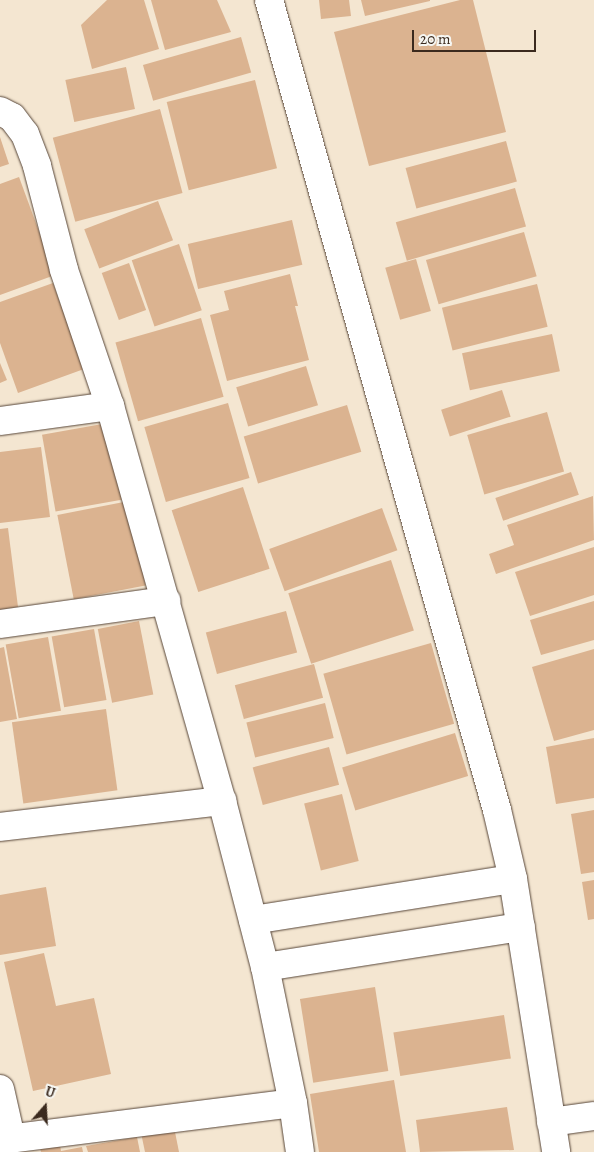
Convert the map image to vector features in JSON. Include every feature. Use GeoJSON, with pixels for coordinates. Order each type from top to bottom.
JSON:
{"type":"FeatureCollection","features":[{"type":"Feature","properties":{"kind":"street"},"geometry":{"type":"LineString","coordinates":[[269,0],[474,723],[513,879],[556,1152]]}},
{"type":"Feature","properties":{"kind":"street"},"geometry":{"type":"LineString","coordinates":[[0,111],[12,118],[25,134],[37,166],[64,270],[110,406],[222,801],[266,967],[293,1102],[300,1152]]}},
{"type":"Feature","properties":{"kind":"street"},"geometry":{"type":"LineString","coordinates":[[0,420],[110,406]]}},
{"type":"Feature","properties":{"kind":"street"},"geometry":{"type":"LineString","coordinates":[[0,624],[166,601]]}},
{"type":"Feature","properties":{"kind":"street"},"geometry":{"type":"LineString","coordinates":[[0,827],[222,801]]}},
{"type":"Feature","properties":{"kind":"street"},"geometry":{"type":"LineString","coordinates":[[253,920],[513,879]]}},
{"type":"Feature","properties":{"kind":"street"},"geometry":{"type":"LineString","coordinates":[[266,967],[521,926]]}},
{"type":"Feature","properties":{"kind":"street"},"geometry":{"type":"LineString","coordinates":[[0,1089],[5,1139],[293,1102]]}},
{"type":"Feature","properties":{"kind":"street"},"geometry":{"type":"LineString","coordinates":[[551,1122],[594,1116]]}},
{"type":"Feature","properties":{"kind":"building"},"geometry":{"type":"Polygon","coordinates":[[[107,0],[144,0],[159,49],[92,69],[81,25],[107,0]]]}},
{"type":"Feature","properties":{"kind":"building"},"geometry":{"type":"Polygon","coordinates":[[[151,0],[217,0],[231,32],[165,50],[151,0]]]}},
{"type":"Feature","properties":{"kind":"building"},"geometry":{"type":"Polygon","coordinates":[[[319,0],[349,0],[351,16],[321,19],[319,0]]]}},
{"type":"Feature","properties":{"kind":"building"},"geometry":{"type":"Polygon","coordinates":[[[361,0],[430,0],[430,1],[365,16],[361,0]]]}},
{"type":"Feature","properties":{"kind":"building"},"geometry":{"type":"Polygon","coordinates":[[[460,0],[473,0],[506,132],[369,166],[334,32],[460,0]]]}},
{"type":"Feature","properties":{"kind":"building"},"geometry":{"type":"Polygon","coordinates":[[[241,37],[251,73],[153,101],[143,65],[241,37]]]}},
{"type":"Feature","properties":{"kind":"building"},"geometry":{"type":"Polygon","coordinates":[[[126,67],[135,109],[74,122],[65,80],[126,67]]]}},
{"type":"Feature","properties":{"kind":"building"},"geometry":{"type":"Polygon","coordinates":[[[255,80],[277,168],[189,190],[167,102],[255,80]]]}},
{"type":"Feature","properties":{"kind":"building"},"geometry":{"type":"Polygon","coordinates":[[[160,109],[183,193],[75,222],[53,138],[160,109]]]}},
{"type":"Feature","properties":{"kind":"building"},"geometry":{"type":"Polygon","coordinates":[[[0,137],[9,164],[0,167],[0,137]]]}},
{"type":"Feature","properties":{"kind":"building"},"geometry":{"type":"Polygon","coordinates":[[[506,141],[517,182],[416,208],[406,168],[506,141]]]}},
{"type":"Feature","properties":{"kind":"building"},"geometry":{"type":"Polygon","coordinates":[[[19,177],[55,275],[0,295],[0,184],[19,177]]]}},
{"type":"Feature","properties":{"kind":"building"},"geometry":{"type":"Polygon","coordinates":[[[515,188],[526,226],[407,261],[396,222],[515,188]]]}},
{"type":"Feature","properties":{"kind":"building"},"geometry":{"type":"Polygon","coordinates":[[[158,201],[173,240],[99,269],[84,229],[158,201]]]}},
{"type":"Feature","properties":{"kind":"building"},"geometry":{"type":"Polygon","coordinates":[[[292,220],[302,265],[198,289],[188,244],[292,220]]]}},
{"type":"Feature","properties":{"kind":"building"},"geometry":{"type":"Polygon","coordinates":[[[524,232],[537,276],[439,304],[426,260],[524,232]]]}},
{"type":"Feature","properties":{"kind":"building"},"geometry":{"type":"Polygon","coordinates":[[[179,244],[202,310],[155,326],[132,260],[179,244]]]}},
{"type":"Feature","properties":{"kind":"building"},"geometry":{"type":"Polygon","coordinates":[[[416,259],[431,311],[400,320],[385,268],[416,259]]]}},
{"type":"Feature","properties":{"kind":"building"},"geometry":{"type":"Polygon","coordinates":[[[129,263],[146,310],[119,320],[102,273],[129,263]]]}},
{"type":"Feature","properties":{"kind":"building"},"geometry":{"type":"Polygon","coordinates":[[[290,274],[298,306],[295,306],[309,360],[227,381],[210,315],[229,310],[224,291],[290,274]]]}},
{"type":"Feature","properties":{"kind":"building"},"geometry":{"type":"Polygon","coordinates":[[[53,283],[84,369],[18,393],[0,343],[0,302],[53,283]]]}},
{"type":"Feature","properties":{"kind":"building"},"geometry":{"type":"Polygon","coordinates":[[[537,284],[548,327],[453,350],[442,308],[537,284]]]}},
{"type":"Feature","properties":{"kind":"building"},"geometry":{"type":"Polygon","coordinates":[[[201,318],[224,397],[138,421],[115,343],[201,318]]]}},
{"type":"Feature","properties":{"kind":"building"},"geometry":{"type":"Polygon","coordinates":[[[552,334],[560,371],[470,390],[462,353],[552,334]]]}},
{"type":"Feature","properties":{"kind":"building"},"geometry":{"type":"Polygon","coordinates":[[[0,363],[7,380],[0,383],[0,363]]]}},
{"type":"Feature","properties":{"kind":"building"},"geometry":{"type":"Polygon","coordinates":[[[306,366],[318,405],[248,427],[236,387],[306,366]]]}},
{"type":"Feature","properties":{"kind":"building"},"geometry":{"type":"Polygon","coordinates":[[[502,390],[511,417],[450,436],[441,410],[502,390]]]}},
{"type":"Feature","properties":{"kind":"building"},"geometry":{"type":"Polygon","coordinates":[[[228,403],[249,478],[166,502],[144,427],[228,403]]]}},
{"type":"Feature","properties":{"kind":"building"},"geometry":{"type":"Polygon","coordinates":[[[347,405],[361,452],[258,483],[244,437],[347,405]]]}},
{"type":"Feature","properties":{"kind":"building"},"geometry":{"type":"Polygon","coordinates":[[[547,412],[564,472],[484,494],[467,435],[547,412]]]}},
{"type":"Feature","properties":{"kind":"building"},"geometry":{"type":"Polygon","coordinates":[[[108,423],[122,500],[56,511],[42,435],[108,423]]]}},
{"type":"Feature","properties":{"kind":"building"},"geometry":{"type":"Polygon","coordinates":[[[41,447],[50,517],[0,523],[0,452],[41,447]]]}},
{"type":"Feature","properties":{"kind":"building"},"geometry":{"type":"Polygon","coordinates":[[[571,472],[579,495],[503,521],[495,498],[571,472]]]}},
{"type":"Feature","properties":{"kind":"building"},"geometry":{"type":"Polygon","coordinates":[[[243,487],[270,569],[198,592],[172,510],[243,487]]]}},
{"type":"Feature","properties":{"kind":"building"},"geometry":{"type":"Polygon","coordinates":[[[593,496],[594,540],[496,574],[489,554],[514,545],[507,525],[593,496]]]}},
{"type":"Feature","properties":{"kind":"building"},"geometry":{"type":"Polygon","coordinates":[[[129,501],[145,585],[74,599],[57,515],[129,501]]]}},
{"type":"Feature","properties":{"kind":"building"},"geometry":{"type":"Polygon","coordinates":[[[382,508],[397,550],[285,591],[269,549],[382,508]]]}},
{"type":"Feature","properties":{"kind":"building"},"geometry":{"type":"Polygon","coordinates":[[[8,528],[18,607],[0,610],[0,529],[8,528]]]}},
{"type":"Feature","properties":{"kind":"building"},"geometry":{"type":"Polygon","coordinates":[[[594,547],[594,595],[530,616],[515,572],[594,547]]]}},
{"type":"Feature","properties":{"kind":"building"},"geometry":{"type":"Polygon","coordinates":[[[391,560],[414,630],[311,664],[288,593],[391,560]]]}},
{"type":"Feature","properties":{"kind":"building"},"geometry":{"type":"Polygon","coordinates":[[[594,601],[594,640],[541,655],[530,620],[594,601]]]}},
{"type":"Feature","properties":{"kind":"building"},"geometry":{"type":"Polygon","coordinates":[[[286,611],[297,653],[217,674],[206,632],[286,611]]]}},
{"type":"Feature","properties":{"kind":"building"},"geometry":{"type":"Polygon","coordinates":[[[139,621],[153,695],[112,703],[98,629],[139,621]]]}},
{"type":"Feature","properties":{"kind":"building"},"geometry":{"type":"Polygon","coordinates":[[[94,629],[107,700],[64,707],[52,636],[94,629]]]}},
{"type":"Feature","properties":{"kind":"building"},"geometry":{"type":"Polygon","coordinates":[[[48,637],[61,711],[19,718],[6,644],[48,637]]]}},
{"type":"Feature","properties":{"kind":"building"},"geometry":{"type":"Polygon","coordinates":[[[431,643],[454,724],[346,755],[323,674],[431,643]]]}},
{"type":"Feature","properties":{"kind":"building"},"geometry":{"type":"Polygon","coordinates":[[[4,647],[17,719],[0,722],[0,648],[4,647]]]}},
{"type":"Feature","properties":{"kind":"building"},"geometry":{"type":"Polygon","coordinates":[[[594,649],[594,730],[554,741],[532,667],[594,649]]]}},
{"type":"Feature","properties":{"kind":"building"},"geometry":{"type":"Polygon","coordinates":[[[314,664],[323,698],[244,719],[235,685],[314,664]]]}},
{"type":"Feature","properties":{"kind":"building"},"geometry":{"type":"Polygon","coordinates":[[[325,703],[334,738],[255,758],[246,723],[325,703]]]}},
{"type":"Feature","properties":{"kind":"building"},"geometry":{"type":"Polygon","coordinates":[[[106,709],[117,790],[23,803],[12,722],[106,709]]]}},
{"type":"Feature","properties":{"kind":"building"},"geometry":{"type":"Polygon","coordinates":[[[455,733],[468,776],[355,811],[342,767],[455,733]]]}},
{"type":"Feature","properties":{"kind":"building"},"geometry":{"type":"Polygon","coordinates":[[[594,738],[594,798],[556,804],[546,747],[594,738]]]}},
{"type":"Feature","properties":{"kind":"building"},"geometry":{"type":"Polygon","coordinates":[[[329,747],[339,785],[263,805],[253,767],[329,747]]]}},
{"type":"Feature","properties":{"kind":"building"},"geometry":{"type":"Polygon","coordinates":[[[342,794],[359,861],[321,870],[304,803],[342,794]]]}},
{"type":"Feature","properties":{"kind":"building"},"geometry":{"type":"Polygon","coordinates":[[[594,810],[594,872],[581,874],[571,814],[594,810]]]}},
{"type":"Feature","properties":{"kind":"building"},"geometry":{"type":"Polygon","coordinates":[[[594,880],[594,919],[588,920],[582,882],[594,880]]]}},
{"type":"Feature","properties":{"kind":"building"},"geometry":{"type":"Polygon","coordinates":[[[46,887],[56,946],[0,955],[0,895],[46,887]]]}},
{"type":"Feature","properties":{"kind":"building"},"geometry":{"type":"Polygon","coordinates":[[[44,953],[56,1006],[94,998],[111,1074],[33,1091],[4,962],[44,953]]]}},
{"type":"Feature","properties":{"kind":"building"},"geometry":{"type":"Polygon","coordinates":[[[375,987],[388,1071],[313,1083],[300,999],[375,987]]]}},
{"type":"Feature","properties":{"kind":"building"},"geometry":{"type":"Polygon","coordinates":[[[504,1015],[511,1058],[400,1076],[393,1033],[504,1015]]]}},
{"type":"Feature","properties":{"kind":"building"},"geometry":{"type":"Polygon","coordinates":[[[394,1080],[406,1152],[319,1152],[310,1094],[394,1080]]]}},
{"type":"Feature","properties":{"kind":"building"},"geometry":{"type":"Polygon","coordinates":[[[507,1107],[514,1150],[420,1152],[416,1120],[507,1107]]]}},
{"type":"Feature","properties":{"kind":"building"},"geometry":{"type":"Polygon","coordinates":[[[173,1122],[179,1152],[145,1152],[140,1128],[173,1122]]]}},
{"type":"Feature","properties":{"kind":"building"},"geometry":{"type":"Polygon","coordinates":[[[137,1137],[140,1152],[88,1152],[86,1146],[137,1137]]]}},
{"type":"Feature","properties":{"kind":"building"},"geometry":{"type":"Polygon","coordinates":[[[59,1139],[61,1151],[82,1147],[83,1152],[41,1152],[39,1143],[59,1139]]]}}]}
